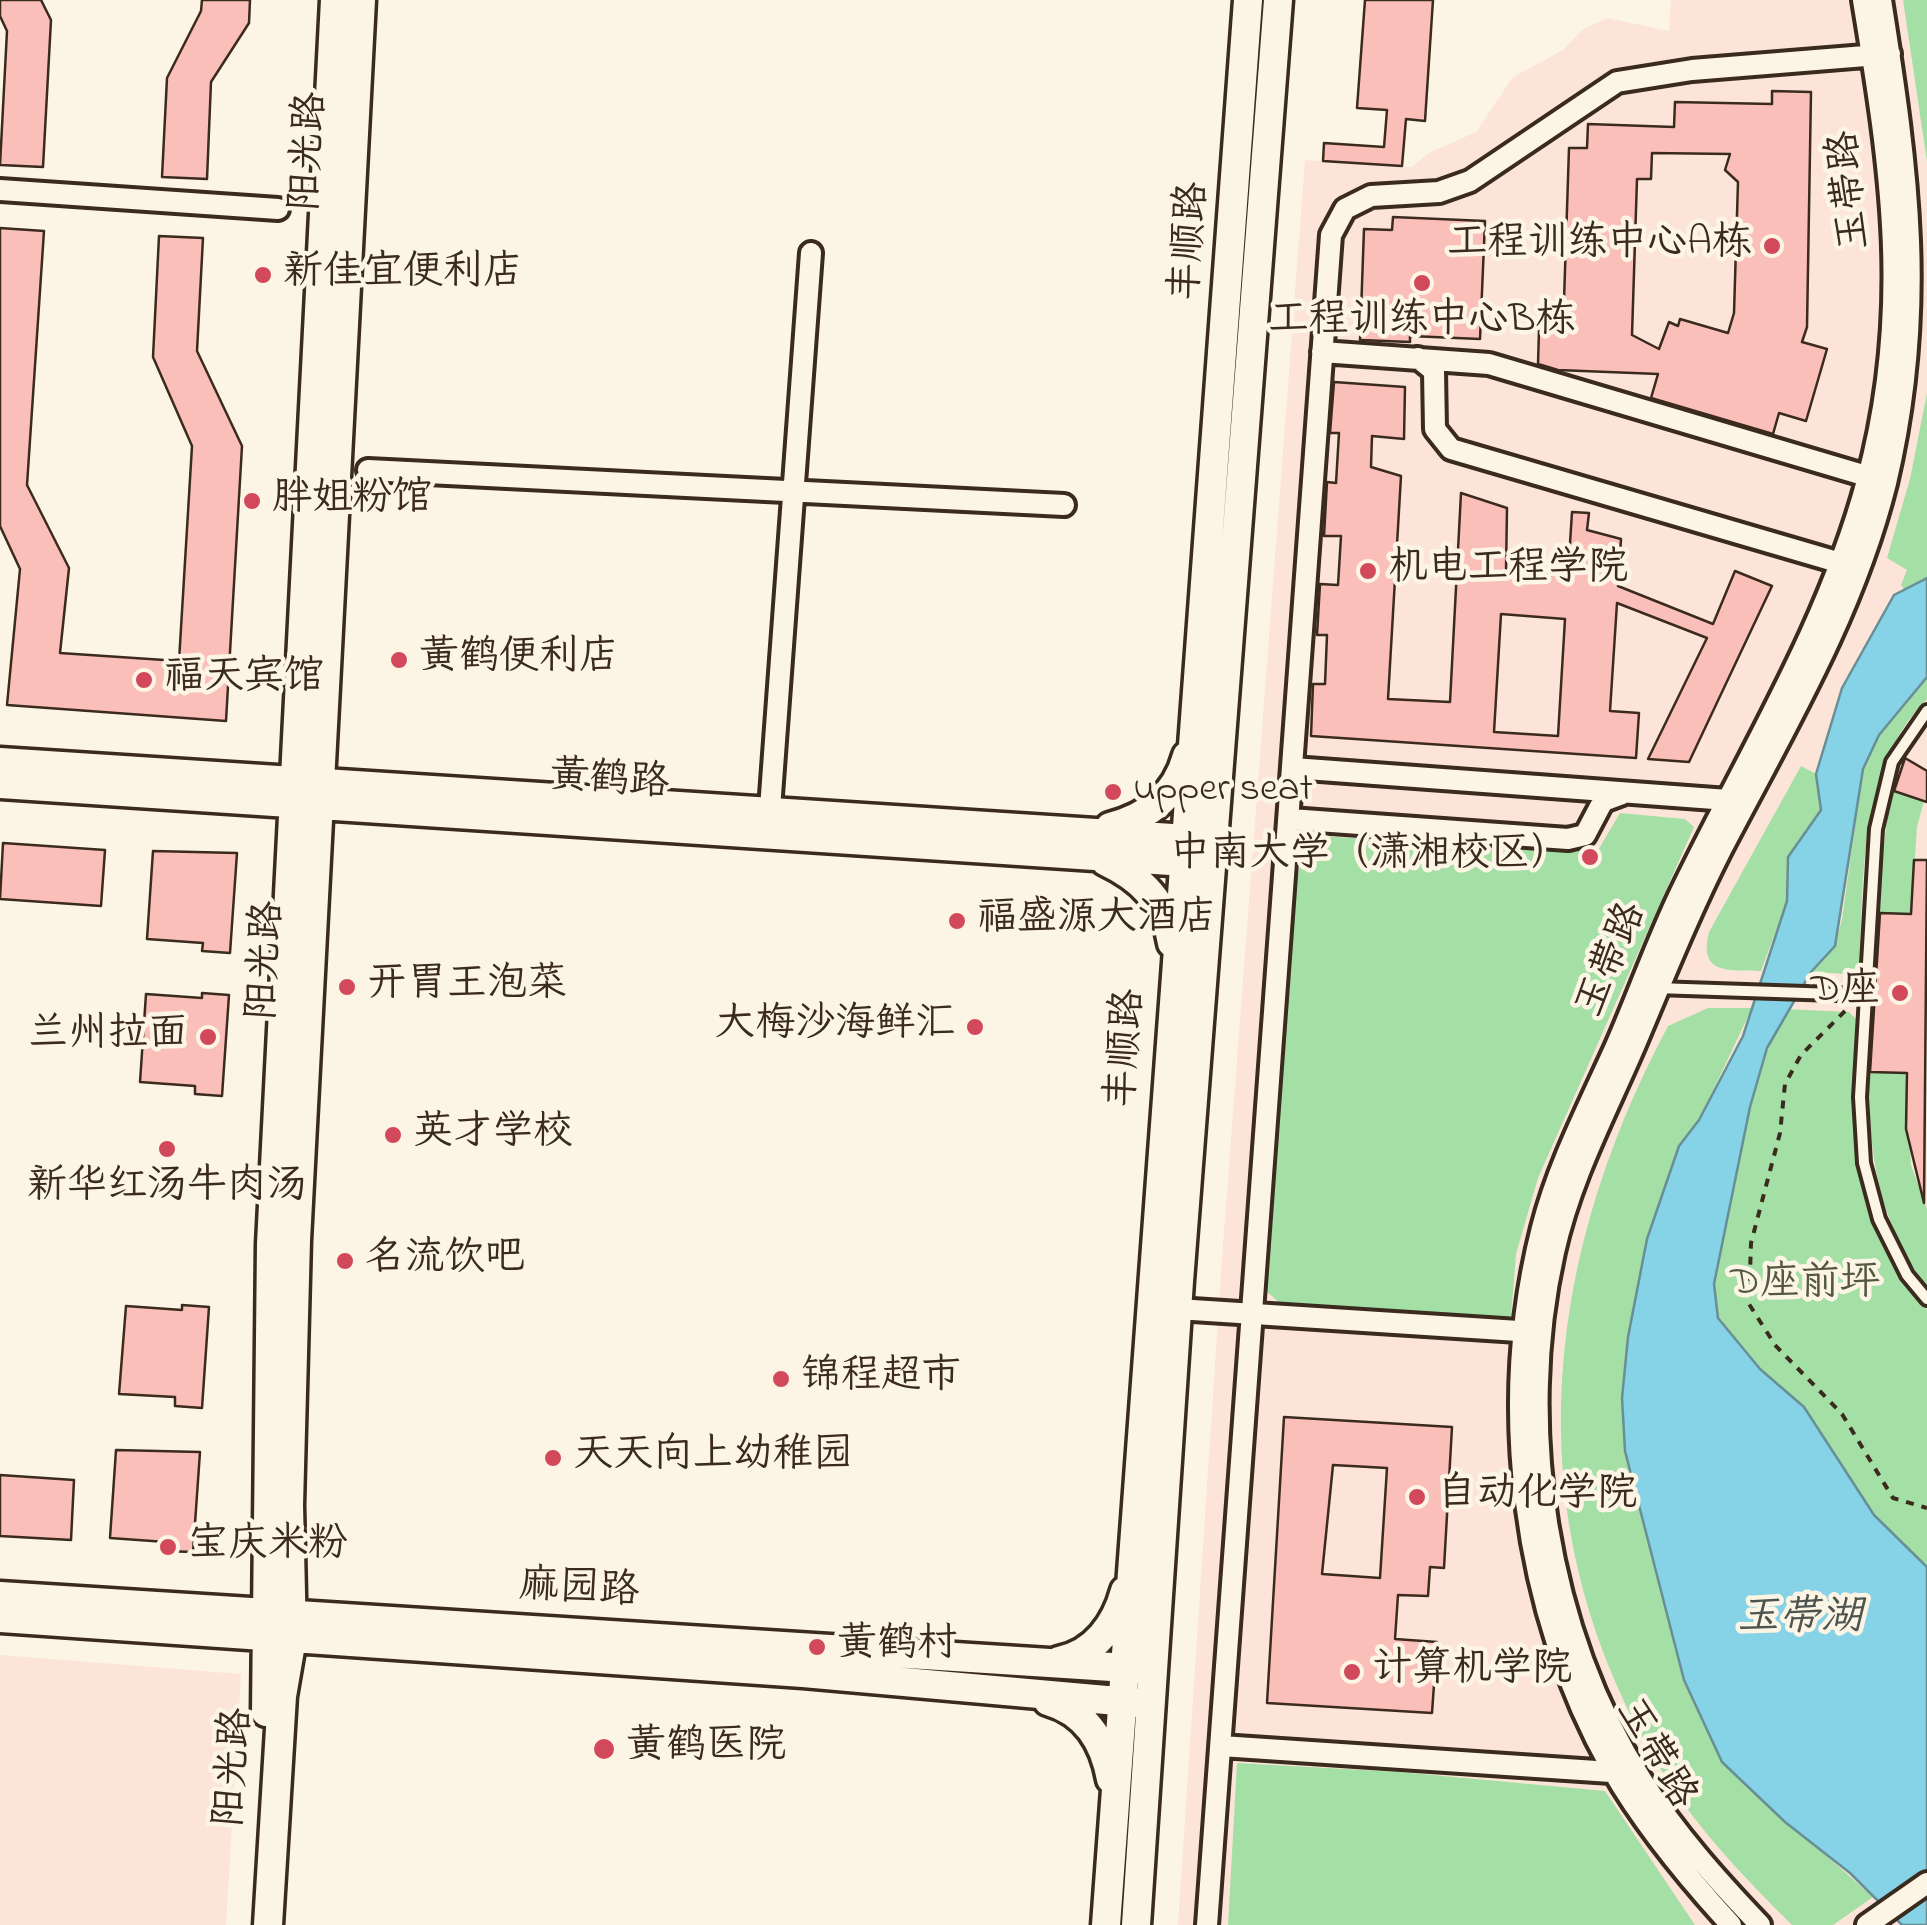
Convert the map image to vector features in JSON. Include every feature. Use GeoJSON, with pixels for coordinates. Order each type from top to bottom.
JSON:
{"type":"FeatureCollection","features":[{"type":"Feature","properties":{"kind":"main road","name":"阳光路"},"geometry":{"type":"LineString","coordinates":[[306,793],[335,0]]}},
{"type":"Feature","properties":{"kind":"main road","name":"阳光路"},"geometry":{"type":"LineString","coordinates":[[268,1925],[282,1696],[270,1244],[306,793],[361,0]]}},
{"type":"Feature","properties":{"kind":"main road","name":"丰顺路"},"geometry":{"type":"LineString","coordinates":[[1106,1925],[1124,1702],[1140,1669],[1134,1550],[1248,0]]}},
{"type":"Feature","properties":{"kind":"main road"},"geometry":{"type":"LineString","coordinates":[[1136,1925],[1152,1704],[1140,1669],[1178,1309],[1278,0]]}},
{"type":"Feature","properties":{"kind":"main road"},"geometry":{"type":"LineString","coordinates":[[1066,842],[1152,810],[1183,769],[1195,720]]}},
{"type":"Feature","properties":{"kind":"main road"},"geometry":{"type":"LineString","coordinates":[[0,762],[306,793]]}},
{"type":"Feature","properties":{"kind":"main road","name":"黄鹤路"},"geometry":{"type":"LineString","coordinates":[[0,784],[306,793],[1213,852]]}},
{"type":"Feature","properties":{"kind":"main road"},"geometry":{"type":"LineString","coordinates":[[1066,842],[1130,872],[1149,889],[1171,934],[1175,972]]}},
{"type":"Feature","properties":{"kind":"main road"},"geometry":{"type":"LineString","coordinates":[[1046,1662],[1074,1658],[1106,1632],[1120,1608],[1134,1550]]}},
{"type":"Feature","properties":{"kind":"main road","name":"麻园路"},"geometry":{"type":"LineString","coordinates":[[0,1596],[278,1627],[1140,1669]]}},
{"type":"Feature","properties":{"kind":"main road"},"geometry":{"type":"LineString","coordinates":[[0,1618],[278,1627],[1152,1704]]}},
{"type":"Feature","properties":{"kind":"main road","name":"阳光路"},"geometry":{"type":"LineString","coordinates":[[257,1925],[278,1627]]}},
{"type":"Feature","properties":{"kind":"main road"},"geometry":{"type":"LineString","coordinates":[[1019,1694],[1058,1704],[1091,1727],[1109,1767],[1116,1805]]}},
{"type":"Feature","properties":{"kind":"street","name":"玉带路"},"geometry":{"type":"LineString","coordinates":[[1724,1920],[1614,1772],[1573,1680],[1543,1586],[1522,1458],[1544,1222],[1585,1111],[1649,988],[1680,893],[1850,565],[1878,480],[1910,347],[1873,7]]}},
{"type":"Feature","properties":{"kind":"street"},"geometry":{"type":"LineString","coordinates":[[1208,1925],[1331,235],[1345,210],[1358,202],[1386,194],[1456,188],[1618,82],[1692,70],[1880,55]]}},
{"type":"Feature","properties":{"kind":"street"},"geometry":{"type":"LineString","coordinates":[[0,190],[278,209]]}},
{"type":"Feature","properties":{"kind":"street"},"geometry":{"type":"LineString","coordinates":[[769,823],[811,253]]}},
{"type":"Feature","properties":{"kind":"street"},"geometry":{"type":"LineString","coordinates":[[1322,352],[1470,362],[1878,480]]}},
{"type":"Feature","properties":{"kind":"street"},"geometry":{"type":"LineString","coordinates":[[1418,358],[1430,365],[1436,387],[1435,429],[1452,449],[1850,565],[1819,665],[1649,988]]}},
{"type":"Feature","properties":{"kind":"street"},"geometry":{"type":"LineString","coordinates":[[1436,387],[1447,369],[1470,362]]}},
{"type":"Feature","properties":{"kind":"street"},"geometry":{"type":"LineString","coordinates":[[368,470],[1064,505]]}},
{"type":"Feature","properties":{"kind":"street"},"geometry":{"type":"LineString","coordinates":[[1293,768],[1728,800]]}},
{"type":"Feature","properties":{"kind":"street"},"geometry":{"type":"LineString","coordinates":[[1574,789],[1590,795],[1595,817]]}},
{"type":"Feature","properties":{"kind":"street"},"geometry":{"type":"LineString","coordinates":[[1290,819],[1568,839],[1585,835],[1603,801],[1629,794]]}},
{"type":"Feature","properties":{"kind":"street"},"geometry":{"type":"LineString","coordinates":[[1178,1309],[1532,1332],[1541,1453],[1562,1586],[1594,1687],[1638,1774],[1686,1843],[1760,1925]]}},
{"type":"Feature","properties":{"kind":"street"},"geometry":{"type":"LineString","coordinates":[[1221,1746],[1638,1774]]}},
{"type":"Feature","properties":{"kind":"street"},"geometry":{"type":"LineString","coordinates":[[1867,1925],[1927,1884]]}},
{"type":"Feature","properties":{"kind":"street"},"geometry":{"type":"LineString","coordinates":[[1884,1925],[1927,1895]]}},
{"type":"Feature","properties":{"kind":"lane"},"geometry":{"type":"LineString","coordinates":[[1927,711],[1892,762],[1880,807],[1860,1097],[1864,1163],[1892,1249],[1927,1299]]}},
{"type":"Feature","properties":{"kind":"lane"},"geometry":{"type":"LineString","coordinates":[[1649,988],[1865,995]]}},
{"type":"Feature","properties":{"kind":"path"},"geometry":{"type":"LineString","coordinates":[[1865,995],[1828,1025],[1789,1073],[1780,1133],[1751,1243],[1749,1304],[1775,1345],[1842,1414],[1893,1498],[1905,1505],[1927,1508]]}},
{"type":"Feature","properties":{"kind":"shaded area","name":"中南大学（潇湘校区）"},"geometry":{"type":"Polygon","coordinates":[[[1671,0],[1927,0],[1927,1925],[1178,1925],[1222,1258],[1305,160],[1412,167],[1429,153],[1476,132],[1513,77],[1563,50],[1582,30],[1607,18],[1669,31],[1671,0]]]}},
{"type":"Feature","properties":{"kind":"shaded area"},"geometry":{"type":"Polygon","coordinates":[[[0,1655],[241,1674],[226,1925],[0,1925],[0,1655]]]}},
{"type":"Feature","properties":{"kind":"green space"},"geometry":{"type":"Polygon","coordinates":[[[1903,0],[1927,0],[1927,162],[1903,0]]]}},
{"type":"Feature","properties":{"kind":"green space"},"geometry":{"type":"Polygon","coordinates":[[[1927,393],[1927,578],[1905,591],[1901,585],[1907,570],[1887,558],[1910,479],[1927,393]]]}},
{"type":"Feature","properties":{"kind":"green space"},"geometry":{"type":"Polygon","coordinates":[[[1927,677],[1927,699],[1904,727],[1876,790],[1865,860],[1859,967],[1847,974],[1811,972],[1835,946],[1842,919],[1863,769],[1879,735],[1927,677]]]}},
{"type":"Feature","properties":{"kind":"green space"},"geometry":{"type":"Polygon","coordinates":[[[1801,766],[1816,774],[1821,810],[1788,857],[1787,901],[1761,971],[1719,967],[1708,956],[1709,932],[1801,766]]]}},
{"type":"Feature","properties":{"kind":"green space"},"geometry":{"type":"Polygon","coordinates":[[[1890,790],[1924,801],[1917,827],[1911,914],[1877,913],[1890,790]]]}},
{"type":"Feature","properties":{"kind":"green space"},"geometry":{"type":"Polygon","coordinates":[[[1620,813],[1685,819],[1694,827],[1538,1178],[1516,1254],[1511,1316],[1486,1322],[1286,1309],[1262,1287],[1297,877],[1305,847],[1318,836],[1597,852],[1620,813]]]}},
{"type":"Feature","properties":{"kind":"green space"},"geometry":{"type":"Polygon","coordinates":[[[1708,1008],[1752,1008],[1699,1120],[1679,1146],[1638,1291],[1628,1337],[1635,1498],[1650,1539],[1683,1680],[1722,1763],[1873,1897],[1833,1925],[1792,1925],[1708,1836],[1665,1776],[1616,1684],[1583,1591],[1565,1497],[1561,1402],[1570,1307],[1591,1212],[1624,1118],[1668,1026],[1708,1008]]]}},
{"type":"Feature","properties":{"kind":"green space","name":"D座前坪"},"geometry":{"type":"Polygon","coordinates":[[[1787,1009],[1849,1012],[1856,1019],[1853,1110],[1865,1199],[1889,1257],[1927,1310],[1927,1567],[1874,1515],[1804,1407],[1760,1369],[1718,1318],[1714,1283],[1750,1107],[1767,1048],[1787,1009]]]}},
{"type":"Feature","properties":{"kind":"green space"},"geometry":{"type":"Polygon","coordinates":[[[1869,1072],[1907,1073],[1911,1165],[1927,1209],[1927,1288],[1897,1237],[1879,1185],[1871,1130],[1869,1072]]]}},
{"type":"Feature","properties":{"kind":"green space"},"geometry":{"type":"Polygon","coordinates":[[[1237,1763],[1400,1772],[1605,1791],[1695,1925],[1228,1925],[1237,1763]]]}},
{"type":"Feature","properties":{"kind":"water","name":"玉带湖"},"geometry":{"type":"Polygon","coordinates":[[[1927,578],[1927,677],[1879,735],[1863,769],[1835,946],[1811,972],[1767,1048],[1750,1107],[1714,1284],[1718,1318],[1760,1369],[1804,1407],[1874,1515],[1927,1567],[1927,1925],[1902,1925],[1850,1873],[1785,1822],[1722,1762],[1684,1680],[1625,1451],[1622,1398],[1628,1337],[1647,1239],[1679,1146],[1699,1120],[1743,1036],[1787,901],[1788,857],[1821,810],[1816,774],[1842,688],[1894,595],[1927,578]]]}},
{"type":"Feature","properties":{"kind":"building"},"geometry":{"type":"Polygon","coordinates":[[[0,0],[41,0],[51,20],[43,167],[0,165],[7,31],[0,16],[0,0]]]}},
{"type":"Feature","properties":{"kind":"building"},"geometry":{"type":"Polygon","coordinates":[[[202,0],[250,0],[249,23],[211,82],[207,179],[162,177],[167,78],[201,11],[202,0]]]}},
{"type":"Feature","properties":{"kind":"building"},"geometry":{"type":"Polygon","coordinates":[[[1365,0],[1433,0],[1425,121],[1406,119],[1402,166],[1323,161],[1324,143],[1384,147],[1387,110],[1357,108],[1365,0]]]}},
{"type":"Feature","properties":{"kind":"building","name":"工程训练中心A栋"},"geometry":{"type":"Polygon","coordinates":[[[1772,91],[1811,92],[1807,327],[1802,342],[1827,349],[1806,421],[1779,413],[1773,434],[1651,398],[1658,374],[1558,370],[1538,364],[1539,330],[1563,331],[1569,148],[1587,148],[1588,124],[1674,127],[1675,102],[1772,104],[1772,91]],[[1652,153],[1651,179],[1637,179],[1632,335],[1659,349],[1669,322],[1678,326],[1680,319],[1728,333],[1734,313],[1738,182],[1725,170],[1730,154],[1652,153]]]}},
{"type":"Feature","properties":{"kind":"building","name":"工程训练中心B栋"},"geometry":{"type":"Polygon","coordinates":[[[1393,217],[1485,221],[1480,339],[1410,336],[1410,342],[1360,340],[1364,229],[1392,230],[1393,217]]]}},
{"type":"Feature","properties":{"kind":"building"},"geometry":{"type":"Polygon","coordinates":[[[0,228],[44,231],[27,485],[69,568],[60,653],[179,661],[192,446],[153,357],[159,236],[203,238],[197,351],[242,446],[226,721],[7,705],[20,569],[0,526],[0,228]]]}},
{"type":"Feature","properties":{"kind":"building","name":"机电工程学院"},"geometry":{"type":"Polygon","coordinates":[[[1334,382],[1405,387],[1404,439],[1372,436],[1371,467],[1401,476],[1388,699],[1450,702],[1461,493],[1507,508],[1506,571],[1568,575],[1572,512],[1589,513],[1587,530],[1621,539],[1618,586],[1713,624],[1735,571],[1772,586],[1689,762],[1648,759],[1707,638],[1617,603],[1610,711],[1639,713],[1636,758],[1311,736],[1313,684],[1325,684],[1327,635],[1317,635],[1320,584],[1338,585],[1341,536],[1324,536],[1327,482],[1336,483],[1339,433],[1330,433],[1334,382]],[[1501,614],[1494,732],[1558,736],[1565,619],[1501,614]]]}},
{"type":"Feature","properties":{"kind":"building"},"geometry":{"type":"Polygon","coordinates":[[[1905,758],[1927,771],[1927,802],[1894,791],[1905,758]]]}},
{"type":"Feature","properties":{"kind":"building"},"geometry":{"type":"Polygon","coordinates":[[[3,843],[105,850],[101,906],[0,899],[3,843]]]}},
{"type":"Feature","properties":{"kind":"building"},"geometry":{"type":"Polygon","coordinates":[[[153,851],[237,853],[230,953],[202,951],[203,943],[147,939],[153,851]]]}},
{"type":"Feature","properties":{"kind":"building","name":"D座"},"geometry":{"type":"Polygon","coordinates":[[[1914,860],[1927,860],[1924,1203],[1906,1129],[1907,1073],[1870,1072],[1880,913],[1911,914],[1914,860]]]}},
{"type":"Feature","properties":{"kind":"building"},"geometry":{"type":"Polygon","coordinates":[[[202,993],[229,995],[222,1096],[195,1094],[195,1086],[140,1082],[146,994],[202,998],[202,993]]]}},
{"type":"Feature","properties":{"kind":"building"},"geometry":{"type":"Polygon","coordinates":[[[182,1305],[209,1307],[202,1408],[175,1406],[175,1397],[119,1394],[126,1306],[182,1310],[182,1305]]]}},
{"type":"Feature","properties":{"kind":"building"},"geometry":{"type":"Polygon","coordinates":[[[1284,1417],[1452,1427],[1444,1568],[1430,1567],[1428,1596],[1398,1595],[1395,1639],[1437,1642],[1432,1713],[1267,1703],[1284,1417]],[[1333,1465],[1322,1574],[1380,1578],[1387,1468],[1333,1465]]]}},
{"type":"Feature","properties":{"kind":"building"},"geometry":{"type":"Polygon","coordinates":[[[116,1450],[200,1452],[193,1552],[165,1551],[166,1542],[110,1538],[116,1450]]]}},
{"type":"Feature","properties":{"kind":"building"},"geometry":{"type":"Polygon","coordinates":[[[0,1475],[74,1480],[71,1540],[0,1536],[0,1475]]]}},
{"type":"Feature","properties":{"kind":"place","name":"工程训练中心A栋"},"geometry":{"type":"Point","coordinates":[1772,246]}},
{"type":"Feature","properties":{"kind":"place","name":"新佳宜便利店"},"geometry":{"type":"Point","coordinates":[263,275]}},
{"type":"Feature","properties":{"kind":"place","name":"工程训练中心B栋"},"geometry":{"type":"Point","coordinates":[1422,283]}},
{"type":"Feature","properties":{"kind":"place","name":"胖姐粉馆"},"geometry":{"type":"Point","coordinates":[252,501]}},
{"type":"Feature","properties":{"kind":"place","name":"机电工程学院"},"geometry":{"type":"Point","coordinates":[1368,571]}},
{"type":"Feature","properties":{"kind":"place","name":"黄鹤便利店"},"geometry":{"type":"Point","coordinates":[399,660]}},
{"type":"Feature","properties":{"kind":"place","name":"福天宾馆"},"geometry":{"type":"Point","coordinates":[144,680]}},
{"type":"Feature","properties":{"kind":"place","name":"upper seat"},"geometry":{"type":"Point","coordinates":[1113,792]}},
{"type":"Feature","properties":{"kind":"place","name":"中南大学（潇湘校区）"},"geometry":{"type":"Point","coordinates":[1590,857]}},
{"type":"Feature","properties":{"kind":"place","name":"福盛源大酒店"},"geometry":{"type":"Point","coordinates":[957,921]}},
{"type":"Feature","properties":{"kind":"place","name":"开胃王泡菜"},"geometry":{"type":"Point","coordinates":[347,987]}},
{"type":"Feature","properties":{"kind":"place","name":"D座"},"geometry":{"type":"Point","coordinates":[1900,993]}},
{"type":"Feature","properties":{"kind":"place","name":"大梅沙海鲜汇"},"geometry":{"type":"Point","coordinates":[975,1027]}},
{"type":"Feature","properties":{"kind":"place","name":"兰州拉面"},"geometry":{"type":"Point","coordinates":[208,1037]}},
{"type":"Feature","properties":{"kind":"place","name":"英才学校"},"geometry":{"type":"Point","coordinates":[393,1135]}},
{"type":"Feature","properties":{"kind":"place","name":"新华红汤牛肉汤"},"geometry":{"type":"Point","coordinates":[167,1149]}},
{"type":"Feature","properties":{"kind":"place","name":"名流饮吧"},"geometry":{"type":"Point","coordinates":[345,1261]}},
{"type":"Feature","properties":{"kind":"place","name":"锦程超市"},"geometry":{"type":"Point","coordinates":[781,1379]}},
{"type":"Feature","properties":{"kind":"place","name":"天天向上幼稚园"},"geometry":{"type":"Point","coordinates":[553,1458]}},
{"type":"Feature","properties":{"kind":"place","name":"自动化学院"},"geometry":{"type":"Point","coordinates":[1417,1497]}},
{"type":"Feature","properties":{"kind":"place","name":"宝庆米粉"},"geometry":{"type":"Point","coordinates":[168,1547]}},
{"type":"Feature","properties":{"kind":"place","name":"黄鹤村"},"geometry":{"type":"Point","coordinates":[817,1647]}},
{"type":"Feature","properties":{"kind":"place","name":"计算机学院"},"geometry":{"type":"Point","coordinates":[1352,1672]}},
{"type":"Feature","properties":{"kind":"place","name":"黄鹤医院"},"geometry":{"type":"Point","coordinates":[604,1749]}}]}
